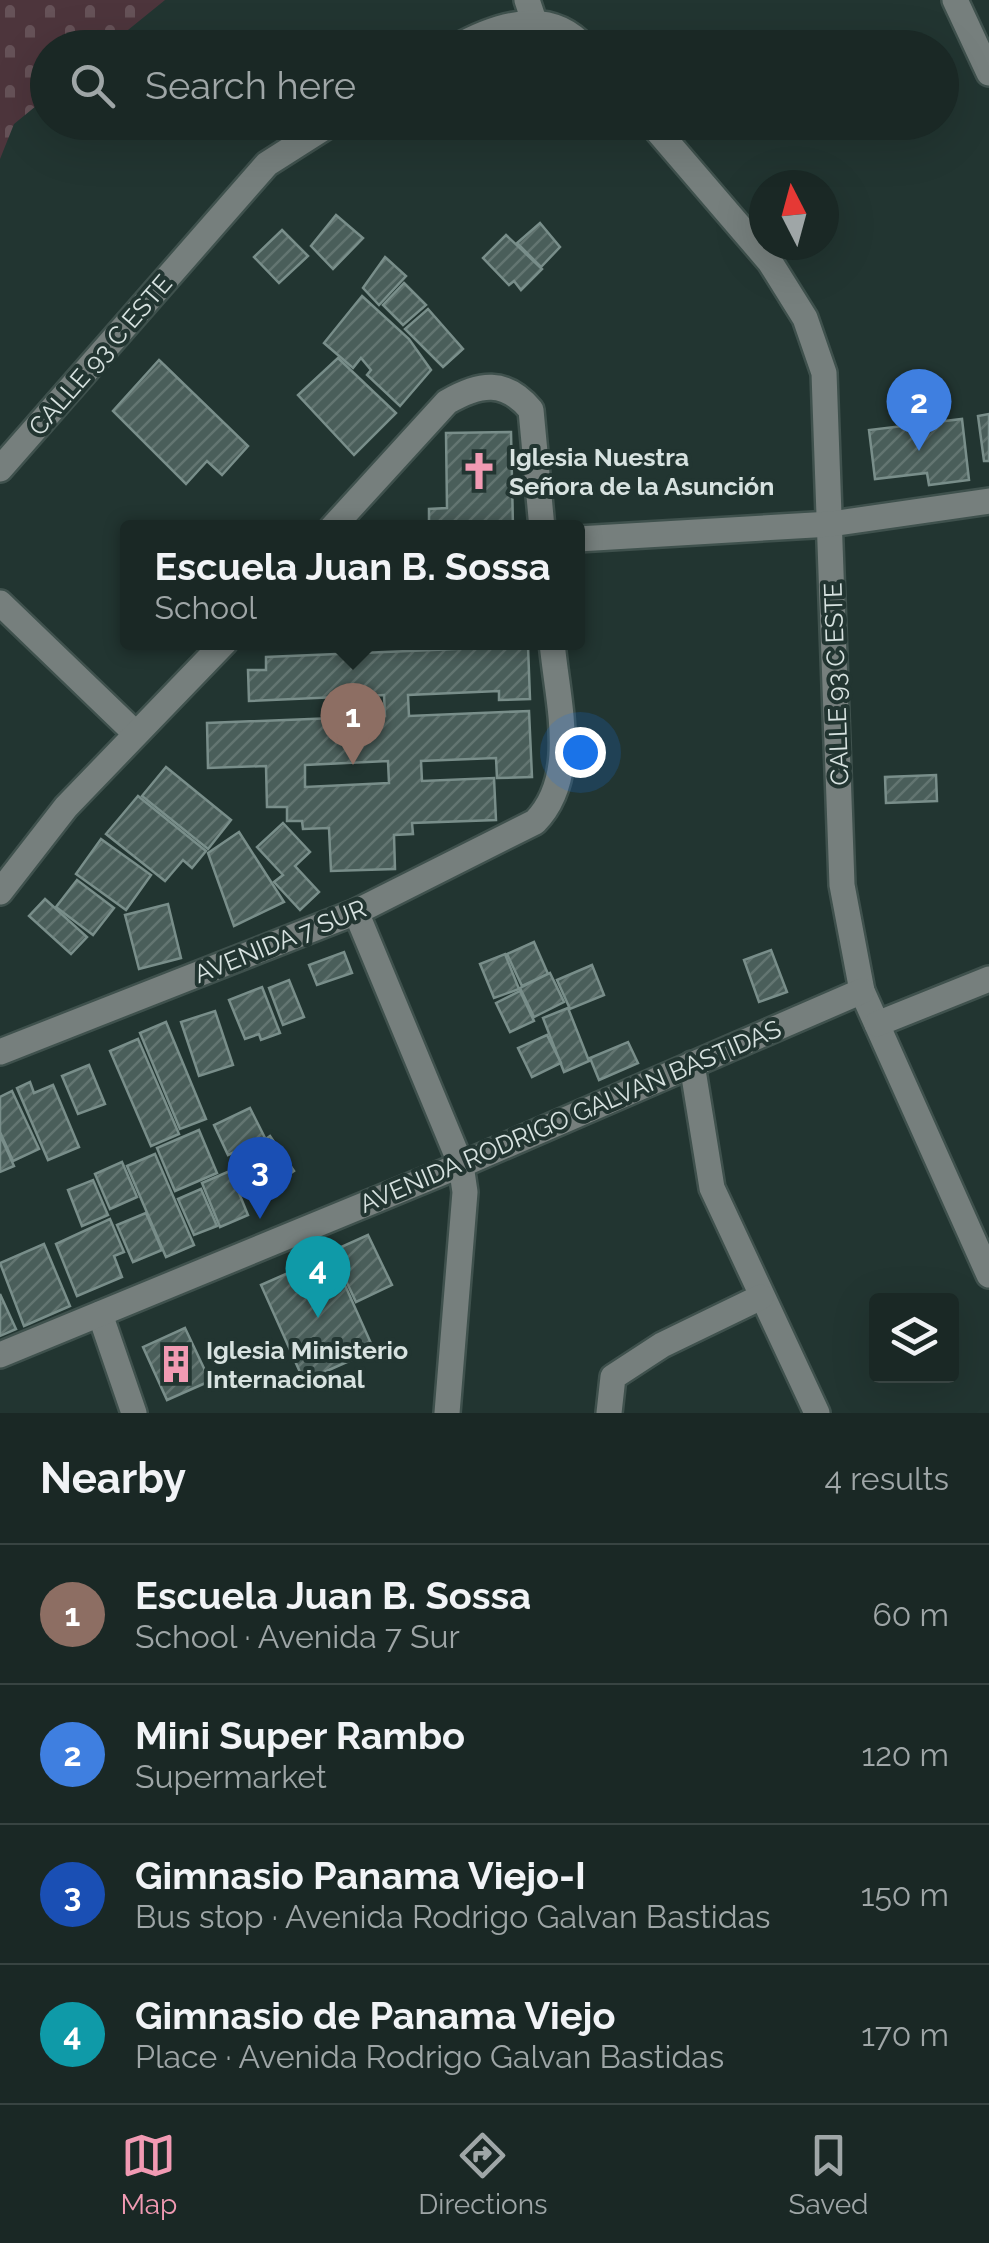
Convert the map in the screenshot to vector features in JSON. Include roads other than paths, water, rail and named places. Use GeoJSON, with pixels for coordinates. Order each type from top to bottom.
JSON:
{"type":"FeatureCollection","features":[{"type":"Feature","properties":{"kind":"street"},"geometry":{"type":"LineString","coordinates":[[954,0],[989,73]]}},
{"type":"Feature","properties":{"kind":"street"},"geometry":{"type":"LineString","coordinates":[[495,30],[531,12],[564,30]]}},
{"type":"Feature","properties":{"kind":"street","name":"CALLE 93 C ESTE"},"geometry":{"type":"LineString","coordinates":[[0,470],[267,164],[305,140]]}},
{"type":"Feature","properties":{"kind":"street","name":"CALLE 93 C ESTE"},"geometry":{"type":"LineString","coordinates":[[665,140],[770,262],[805,318],[824,372],[842,885],[862,991],[989,1275]]}},
{"type":"Feature","properties":{"kind":"street"},"geometry":{"type":"LineString","coordinates":[[339,520],[447,402],[467,390],[497,385],[522,398],[531,410],[541,520]]}},
{"type":"Feature","properties":{"kind":"street"},"geometry":{"type":"LineString","coordinates":[[585,540],[985,512]]}},
{"type":"Feature","properties":{"kind":"street"},"geometry":{"type":"LineString","coordinates":[[0,603],[134,733]]}},
{"type":"Feature","properties":{"kind":"street"},"geometry":{"type":"LineString","coordinates":[[0,892],[66,808],[217,650]]}},
{"type":"Feature","properties":{"kind":"street","name":"AVENIDA 7 SUR"},"geometry":{"type":"LineString","coordinates":[[0,1052],[356,912],[502,841],[549,807],[563,760],[553,650]]}},
{"type":"Feature","properties":{"kind":"street"},"geometry":{"type":"LineString","coordinates":[[356,912],[461,1165],[465,1192],[447,1413]]}},
{"type":"Feature","properties":{"kind":"street"},"geometry":{"type":"LineString","coordinates":[[877,1024],[989,979]]}},
{"type":"Feature","properties":{"kind":"street","name":"AVENIDA RODRIGO GALVAN BASTIDAS"},"geometry":{"type":"LineString","coordinates":[[0,1356],[461,1165],[862,991]]}},
{"type":"Feature","properties":{"kind":"street"},"geometry":{"type":"LineString","coordinates":[[692,1064],[712,1188],[817,1413]]}},
{"type":"Feature","properties":{"kind":"street"},"geometry":{"type":"LineString","coordinates":[[610,1413],[614,1377],[662,1344],[761,1297]]}},
{"type":"Feature","properties":{"kind":"street"},"geometry":{"type":"LineString","coordinates":[[100,1314],[134,1413]]}},
{"type":"Feature","properties":{"kind":"place","name":"Mini Super Rambo"},"geometry":{"type":"Point","coordinates":[919,451]}},
{"type":"Feature","properties":{"kind":"place","name":"Iglesia Nuestra Señora de la Asunción"},"geometry":{"type":"Point","coordinates":[479,471]}},
{"type":"Feature","properties":{"kind":"place","name":"Escuela Juan B. Sossa"},"geometry":{"type":"Point","coordinates":[353,765]}},
{"type":"Feature","properties":{"kind":"place","name":"Gimnasio Panama Viejo-I"},"geometry":{"type":"Point","coordinates":[260,1219]}},
{"type":"Feature","properties":{"kind":"place","name":"Gimnasio de Panama Viejo"},"geometry":{"type":"Point","coordinates":[318,1318]}},
{"type":"Feature","properties":{"kind":"place","name":"Iglesia Ministerio Internacional"},"geometry":{"type":"Point","coordinates":[176,1364]}}]}
